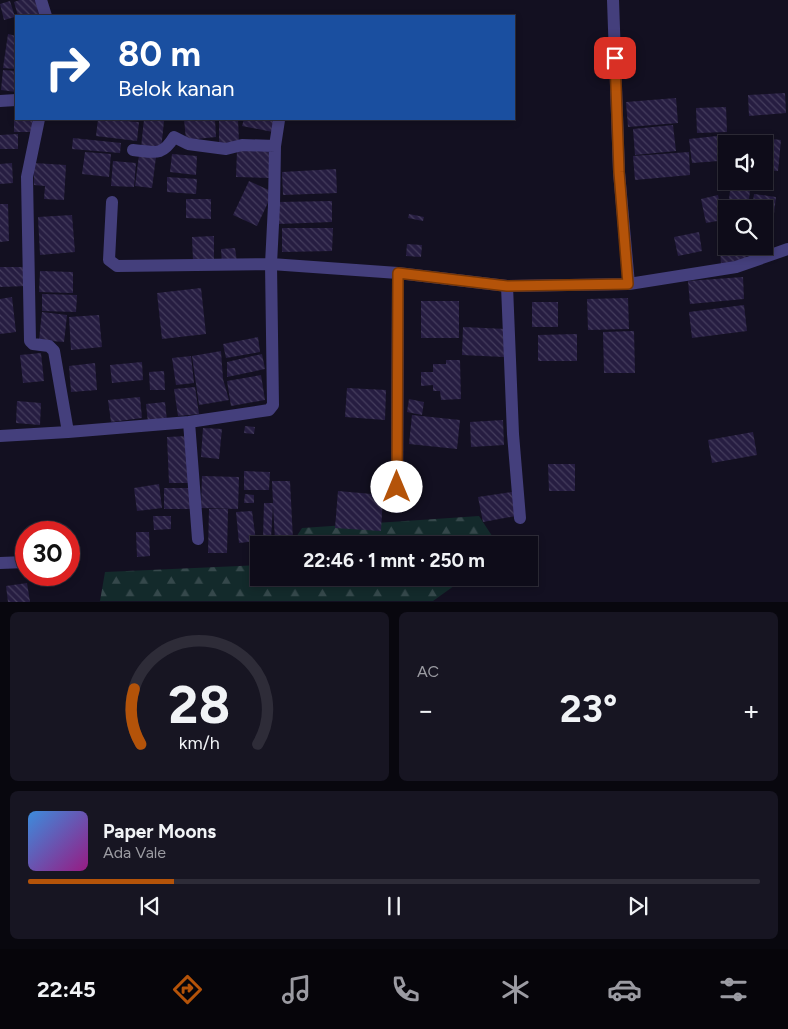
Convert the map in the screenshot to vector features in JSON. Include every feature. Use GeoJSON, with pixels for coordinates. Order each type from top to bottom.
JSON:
{"type":"FeatureCollection","features":[{"type":"Feature","properties":{"kind":"street"},"geometry":{"type":"LineString","coordinates":[[41,0],[46,15]]}},
{"type":"Feature","properties":{"kind":"street"},"geometry":{"type":"LineString","coordinates":[[613,0],[619,172],[628,284]]}},
{"type":"Feature","properties":{"kind":"street"},"geometry":{"type":"LineString","coordinates":[[0,101],[15,100]]}},
{"type":"Feature","properties":{"kind":"street"},"geometry":{"type":"LineString","coordinates":[[39,120],[27,178],[30,341],[33,344],[49,346],[54,351],[68,432]]}},
{"type":"Feature","properties":{"kind":"street"},"geometry":{"type":"LineString","coordinates":[[0,436],[189,422],[270,410],[273,405],[271,264],[275,146],[279,120]]}},
{"type":"Feature","properties":{"kind":"street"},"geometry":{"type":"LineString","coordinates":[[133,150],[162,152],[168,147],[174,137],[188,144],[226,149],[242,145],[275,146]]}},
{"type":"Feature","properties":{"kind":"street"},"geometry":{"type":"LineString","coordinates":[[112,202],[109,260],[117,266],[271,264],[398,273],[507,286],[628,284],[736,267],[788,250]]}},
{"type":"Feature","properties":{"kind":"street"},"geometry":{"type":"LineString","coordinates":[[397,507],[398,273]]}},
{"type":"Feature","properties":{"kind":"street"},"geometry":{"type":"LineString","coordinates":[[507,286],[513,434],[520,518]]}},
{"type":"Feature","properties":{"kind":"street"},"geometry":{"type":"LineString","coordinates":[[189,422],[198,538]]}},
{"type":"Feature","properties":{"kind":"street"},"geometry":{"type":"LineString","coordinates":[[0,563],[15,562]]}},
{"type":"Feature","properties":{"kind":"green space"},"geometry":{"type":"Polygon","coordinates":[[[479,516],[492,536],[297,536],[302,528],[479,516]]]}},
{"type":"Feature","properties":{"kind":"green space"},"geometry":{"type":"Polygon","coordinates":[[[250,565],[250,586],[454,586],[433,601],[100,601],[105,572],[250,565]]]}},
{"type":"Feature","properties":{"kind":"building"},"geometry":{"type":"Polygon","coordinates":[[[36,0],[41,15],[18,15],[14,2],[36,0]]]}},
{"type":"Feature","properties":{"kind":"building"},"geometry":{"type":"Polygon","coordinates":[[[10,1],[15,17],[4,20],[0,4],[10,1]]]}},
{"type":"Feature","properties":{"kind":"building"},"geometry":{"type":"Polygon","coordinates":[[[8,34],[15,36],[15,69],[3,68],[8,34]]]}},
{"type":"Feature","properties":{"kind":"building"},"geometry":{"type":"Polygon","coordinates":[[[3,70],[15,71],[15,92],[1,90],[3,70]]]}},
{"type":"Feature","properties":{"kind":"building"},"geometry":{"type":"Polygon","coordinates":[[[785,93],[786,113],[749,116],[748,95],[785,93]]]}},
{"type":"Feature","properties":{"kind":"building"},"geometry":{"type":"Polygon","coordinates":[[[676,98],[678,123],[628,127],[626,102],[676,98]]]}},
{"type":"Feature","properties":{"kind":"building"},"geometry":{"type":"Polygon","coordinates":[[[15,102],[15,120],[32,120],[32,132],[14,132],[15,102]]]}},
{"type":"Feature","properties":{"kind":"building"},"geometry":{"type":"Polygon","coordinates":[[[726,107],[727,132],[697,133],[696,108],[726,107]]]}},
{"type":"Feature","properties":{"kind":"building"},"geometry":{"type":"Polygon","coordinates":[[[98,120],[139,122],[137,141],[96,136],[98,120]]]}},
{"type":"Feature","properties":{"kind":"building"},"geometry":{"type":"Polygon","coordinates":[[[144,120],[164,121],[161,150],[141,148],[144,120]]]}},
{"type":"Feature","properties":{"kind":"building"},"geometry":{"type":"Polygon","coordinates":[[[184,120],[215,120],[216,137],[186,140],[184,120]]]}},
{"type":"Feature","properties":{"kind":"building"},"geometry":{"type":"Polygon","coordinates":[[[219,120],[238,120],[239,143],[219,144],[219,120]]]}},
{"type":"Feature","properties":{"kind":"building"},"geometry":{"type":"Polygon","coordinates":[[[244,120],[276,120],[273,132],[242,126],[244,120]]]}},
{"type":"Feature","properties":{"kind":"building"},"geometry":{"type":"Polygon","coordinates":[[[673,125],[676,151],[635,155],[633,129],[673,125]]]}},
{"type":"Feature","properties":{"kind":"building"},"geometry":{"type":"Polygon","coordinates":[[[18,134],[18,149],[0,149],[0,135],[18,134]]]}},
{"type":"Feature","properties":{"kind":"building"},"geometry":{"type":"Polygon","coordinates":[[[717,136],[718,161],[692,163],[689,139],[717,136]]]}},
{"type":"Feature","properties":{"kind":"building"},"geometry":{"type":"Polygon","coordinates":[[[73,138],[121,143],[120,153],[72,149],[73,138]]]}},
{"type":"Feature","properties":{"kind":"building"},"geometry":{"type":"Polygon","coordinates":[[[773,139],[781,140],[778,171],[773,171],[773,139]]]}},
{"type":"Feature","properties":{"kind":"building"},"geometry":{"type":"Polygon","coordinates":[[[237,150],[271,151],[270,178],[236,177],[237,150]]]}},
{"type":"Feature","properties":{"kind":"building"},"geometry":{"type":"Polygon","coordinates":[[[85,152],[111,154],[109,177],[82,174],[85,152]]]}},
{"type":"Feature","properties":{"kind":"building"},"geometry":{"type":"Polygon","coordinates":[[[689,152],[690,175],[635,180],[633,156],[689,152]]]}},
{"type":"Feature","properties":{"kind":"building"},"geometry":{"type":"Polygon","coordinates":[[[172,154],[197,156],[196,175],[170,172],[172,154]]]}},
{"type":"Feature","properties":{"kind":"building"},"geometry":{"type":"Polygon","coordinates":[[[139,155],[156,157],[152,188],[135,186],[139,155]]]}},
{"type":"Feature","properties":{"kind":"building"},"geometry":{"type":"Polygon","coordinates":[[[113,161],[136,163],[134,187],[111,186],[113,161]]]}},
{"type":"Feature","properties":{"kind":"building"},"geometry":{"type":"Polygon","coordinates":[[[12,163],[13,183],[0,184],[0,164],[12,163]]]}},
{"type":"Feature","properties":{"kind":"building"},"geometry":{"type":"Polygon","coordinates":[[[34,163],[66,165],[64,200],[44,199],[45,186],[34,185],[34,163]]]}},
{"type":"Feature","properties":{"kind":"building"},"geometry":{"type":"Polygon","coordinates":[[[336,169],[337,193],[283,195],[282,172],[336,169]]]}},
{"type":"Feature","properties":{"kind":"building"},"geometry":{"type":"Polygon","coordinates":[[[167,177],[197,179],[196,194],[167,192],[167,177]]]}},
{"type":"Feature","properties":{"kind":"building"},"geometry":{"type":"Polygon","coordinates":[[[249,181],[273,192],[257,226],[233,215],[249,181]]]}},
{"type":"Feature","properties":{"kind":"building"},"geometry":{"type":"Polygon","coordinates":[[[730,190],[750,190],[749,200],[729,200],[730,190]]]}},
{"type":"Feature","properties":{"kind":"building"},"geometry":{"type":"Polygon","coordinates":[[[754,194],[776,197],[773,222],[773,200],[753,200],[754,194]]]}},
{"type":"Feature","properties":{"kind":"building"},"geometry":{"type":"Polygon","coordinates":[[[718,195],[718,221],[706,223],[701,199],[718,195]]]}},
{"type":"Feature","properties":{"kind":"building"},"geometry":{"type":"Polygon","coordinates":[[[186,199],[211,199],[211,219],[186,218],[186,199]]]}},
{"type":"Feature","properties":{"kind":"building"},"geometry":{"type":"Polygon","coordinates":[[[332,201],[332,222],[278,224],[278,202],[332,201]]]}},
{"type":"Feature","properties":{"kind":"building"},"geometry":{"type":"Polygon","coordinates":[[[0,204],[8,204],[9,241],[0,242],[0,204]]]}},
{"type":"Feature","properties":{"kind":"building"},"geometry":{"type":"Polygon","coordinates":[[[409,214],[424,217],[423,221],[408,218],[409,214]]]}},
{"type":"Feature","properties":{"kind":"building"},"geometry":{"type":"Polygon","coordinates":[[[72,215],[75,252],[40,255],[38,217],[72,215]]]}},
{"type":"Feature","properties":{"kind":"building"},"geometry":{"type":"Polygon","coordinates":[[[282,228],[333,228],[332,251],[282,252],[282,228]]]}},
{"type":"Feature","properties":{"kind":"building"},"geometry":{"type":"Polygon","coordinates":[[[699,232],[702,251],[678,256],[674,237],[699,232]]]}},
{"type":"Feature","properties":{"kind":"building"},"geometry":{"type":"Polygon","coordinates":[[[214,236],[214,261],[193,261],[192,237],[214,236]]]}},
{"type":"Feature","properties":{"kind":"building"},"geometry":{"type":"Polygon","coordinates":[[[407,244],[422,245],[421,257],[406,256],[407,244]]]}},
{"type":"Feature","properties":{"kind":"building"},"geometry":{"type":"Polygon","coordinates":[[[235,248],[237,262],[222,263],[221,249],[235,248]]]}},
{"type":"Feature","properties":{"kind":"building"},"geometry":{"type":"Polygon","coordinates":[[[720,255],[746,255],[747,259],[721,264],[720,255]]]}},
{"type":"Feature","properties":{"kind":"building"},"geometry":{"type":"Polygon","coordinates":[[[0,267],[27,267],[27,286],[0,287],[0,267]]]}},
{"type":"Feature","properties":{"kind":"building"},"geometry":{"type":"Polygon","coordinates":[[[40,271],[73,272],[73,293],[39,292],[40,271]]]}},
{"type":"Feature","properties":{"kind":"building"},"geometry":{"type":"Polygon","coordinates":[[[743,277],[744,299],[690,304],[688,281],[743,277]]]}},
{"type":"Feature","properties":{"kind":"building"},"geometry":{"type":"Polygon","coordinates":[[[201,288],[206,334],[162,339],[157,293],[201,288]]]}},
{"type":"Feature","properties":{"kind":"building"},"geometry":{"type":"Polygon","coordinates":[[[42,294],[77,295],[76,312],[42,311],[42,294]]]}},
{"type":"Feature","properties":{"kind":"building"},"geometry":{"type":"Polygon","coordinates":[[[12,297],[16,332],[0,334],[0,299],[12,297]]]}},
{"type":"Feature","properties":{"kind":"building"},"geometry":{"type":"Polygon","coordinates":[[[628,298],[629,329],[588,330],[587,299],[628,298]]]}},
{"type":"Feature","properties":{"kind":"building"},"geometry":{"type":"Polygon","coordinates":[[[421,301],[459,301],[459,338],[421,338],[421,301]]]}},
{"type":"Feature","properties":{"kind":"building"},"geometry":{"type":"Polygon","coordinates":[[[532,302],[558,302],[558,327],[532,327],[532,302]]]}},
{"type":"Feature","properties":{"kind":"building"},"geometry":{"type":"Polygon","coordinates":[[[744,305],[747,331],[692,338],[689,312],[744,305]]]}},
{"type":"Feature","properties":{"kind":"building"},"geometry":{"type":"Polygon","coordinates":[[[42,312],[67,315],[64,342],[39,340],[42,312]]]}},
{"type":"Feature","properties":{"kind":"building"},"geometry":{"type":"Polygon","coordinates":[[[99,315],[102,347],[71,350],[69,317],[99,315]]]}},
{"type":"Feature","properties":{"kind":"building"},"geometry":{"type":"Polygon","coordinates":[[[463,327],[506,329],[504,357],[462,355],[463,327]]]}},
{"type":"Feature","properties":{"kind":"building"},"geometry":{"type":"Polygon","coordinates":[[[634,331],[635,373],[604,373],[603,332],[634,331]]]}},
{"type":"Feature","properties":{"kind":"building"},"geometry":{"type":"Polygon","coordinates":[[[577,334],[577,361],[538,361],[538,335],[577,334]]]}},
{"type":"Feature","properties":{"kind":"building"},"geometry":{"type":"Polygon","coordinates":[[[258,337],[260,352],[226,358],[223,344],[258,337]]]}},
{"type":"Feature","properties":{"kind":"building"},"geometry":{"type":"Polygon","coordinates":[[[221,351],[223,379],[229,400],[199,405],[192,356],[221,351]]]}},
{"type":"Feature","properties":{"kind":"building"},"geometry":{"type":"Polygon","coordinates":[[[41,353],[44,381],[23,383],[20,355],[41,353]]]}},
{"type":"Feature","properties":{"kind":"building"},"geometry":{"type":"Polygon","coordinates":[[[262,354],[265,369],[227,377],[227,362],[262,354]]]}},
{"type":"Feature","properties":{"kind":"building"},"geometry":{"type":"Polygon","coordinates":[[[191,356],[194,383],[176,385],[172,358],[191,356]]]}},
{"type":"Feature","properties":{"kind":"building"},"geometry":{"type":"Polygon","coordinates":[[[446,360],[460,360],[461,399],[441,400],[440,391],[433,391],[433,385],[421,386],[421,372],[433,372],[433,364],[446,364],[446,360]]]}},
{"type":"Feature","properties":{"kind":"building"},"geometry":{"type":"Polygon","coordinates":[[[142,362],[143,380],[112,383],[110,365],[142,362]]]}},
{"type":"Feature","properties":{"kind":"building"},"geometry":{"type":"Polygon","coordinates":[[[95,363],[97,390],[71,392],[69,366],[95,363]]]}},
{"type":"Feature","properties":{"kind":"building"},"geometry":{"type":"Polygon","coordinates":[[[164,371],[165,390],[150,390],[149,372],[164,371]]]}},
{"type":"Feature","properties":{"kind":"building"},"geometry":{"type":"Polygon","coordinates":[[[261,375],[265,400],[231,406],[227,381],[261,375]]]}},
{"type":"Feature","properties":{"kind":"building"},"geometry":{"type":"Polygon","coordinates":[[[195,387],[199,414],[178,416],[174,389],[195,387]]]}},
{"type":"Feature","properties":{"kind":"building"},"geometry":{"type":"Polygon","coordinates":[[[347,388],[386,390],[385,420],[345,417],[347,388]]]}},
{"type":"Feature","properties":{"kind":"building"},"geometry":{"type":"Polygon","coordinates":[[[140,397],[142,418],[111,422],[108,400],[140,397]]]}},
{"type":"Feature","properties":{"kind":"building"},"geometry":{"type":"Polygon","coordinates":[[[409,399],[424,402],[422,415],[407,412],[409,399]]]}},
{"type":"Feature","properties":{"kind":"building"},"geometry":{"type":"Polygon","coordinates":[[[17,401],[41,403],[40,425],[16,423],[17,401]]]}},
{"type":"Feature","properties":{"kind":"building"},"geometry":{"type":"Polygon","coordinates":[[[165,402],[167,421],[148,423],[146,404],[165,402]]]}},
{"type":"Feature","properties":{"kind":"building"},"geometry":{"type":"Polygon","coordinates":[[[412,415],[460,420],[457,449],[409,444],[412,415]]]}},
{"type":"Feature","properties":{"kind":"building"},"geometry":{"type":"Polygon","coordinates":[[[503,420],[504,445],[471,447],[470,422],[503,420]]]}},
{"type":"Feature","properties":{"kind":"building"},"geometry":{"type":"Polygon","coordinates":[[[245,426],[255,427],[254,434],[244,433],[245,426]]]}},
{"type":"Feature","properties":{"kind":"building"},"geometry":{"type":"Polygon","coordinates":[[[203,428],[222,429],[219,459],[201,457],[203,428]]]}},
{"type":"Feature","properties":{"kind":"building"},"geometry":{"type":"Polygon","coordinates":[[[753,432],[757,455],[712,463],[708,440],[753,432]]]}},
{"type":"Feature","properties":{"kind":"building"},"geometry":{"type":"Polygon","coordinates":[[[188,436],[190,483],[169,483],[167,437],[188,436]]]}},
{"type":"Feature","properties":{"kind":"building"},"geometry":{"type":"Polygon","coordinates":[[[548,464],[575,464],[575,491],[549,491],[548,464]]]}},
{"type":"Feature","properties":{"kind":"building"},"geometry":{"type":"Polygon","coordinates":[[[244,471],[270,472],[269,490],[244,490],[244,471]]]}},
{"type":"Feature","properties":{"kind":"building"},"geometry":{"type":"Polygon","coordinates":[[[202,476],[239,477],[238,509],[201,508],[202,476]]]}},
{"type":"Feature","properties":{"kind":"building"},"geometry":{"type":"Polygon","coordinates":[[[272,481],[290,481],[293,536],[275,536],[273,505],[271,536],[263,536],[264,503],[273,503],[272,481]]]}},
{"type":"Feature","properties":{"kind":"building"},"geometry":{"type":"Polygon","coordinates":[[[159,484],[162,508],[137,511],[134,488],[159,484]]]}},
{"type":"Feature","properties":{"kind":"building"},"geometry":{"type":"Polygon","coordinates":[[[164,488],[192,488],[192,509],[164,509],[164,488]]]}},
{"type":"Feature","properties":{"kind":"building"},"geometry":{"type":"Polygon","coordinates":[[[338,491],[383,495],[381,531],[335,528],[338,491]]]}},
{"type":"Feature","properties":{"kind":"building"},"geometry":{"type":"Polygon","coordinates":[[[512,492],[516,516],[483,522],[478,497],[512,492]]]}},
{"type":"Feature","properties":{"kind":"building"},"geometry":{"type":"Polygon","coordinates":[[[245,494],[254,495],[254,503],[244,503],[245,494]]]}},
{"type":"Feature","properties":{"kind":"building"},"geometry":{"type":"Polygon","coordinates":[[[209,509],[228,509],[227,553],[208,553],[209,509]]]}},
{"type":"Feature","properties":{"kind":"building"},"geometry":{"type":"Polygon","coordinates":[[[252,511],[255,536],[250,536],[250,542],[239,543],[236,512],[252,511]]]}},
{"type":"Feature","properties":{"kind":"building"},"geometry":{"type":"Polygon","coordinates":[[[153,516],[171,516],[171,529],[154,530],[153,516]]]}},
{"type":"Feature","properties":{"kind":"building"},"geometry":{"type":"Polygon","coordinates":[[[136,532],[149,532],[150,556],[137,557],[136,532]]]}},
{"type":"Feature","properties":{"kind":"building"},"geometry":{"type":"Polygon","coordinates":[[[6,586],[27,586],[30,602],[8,602],[6,586]]]}},
{"type":"Feature","properties":{"kind":"route"},"geometry":{"type":"LineString","coordinates":[[397,487],[398,273],[507,286],[628,284],[619,172],[615,58]]}}]}
